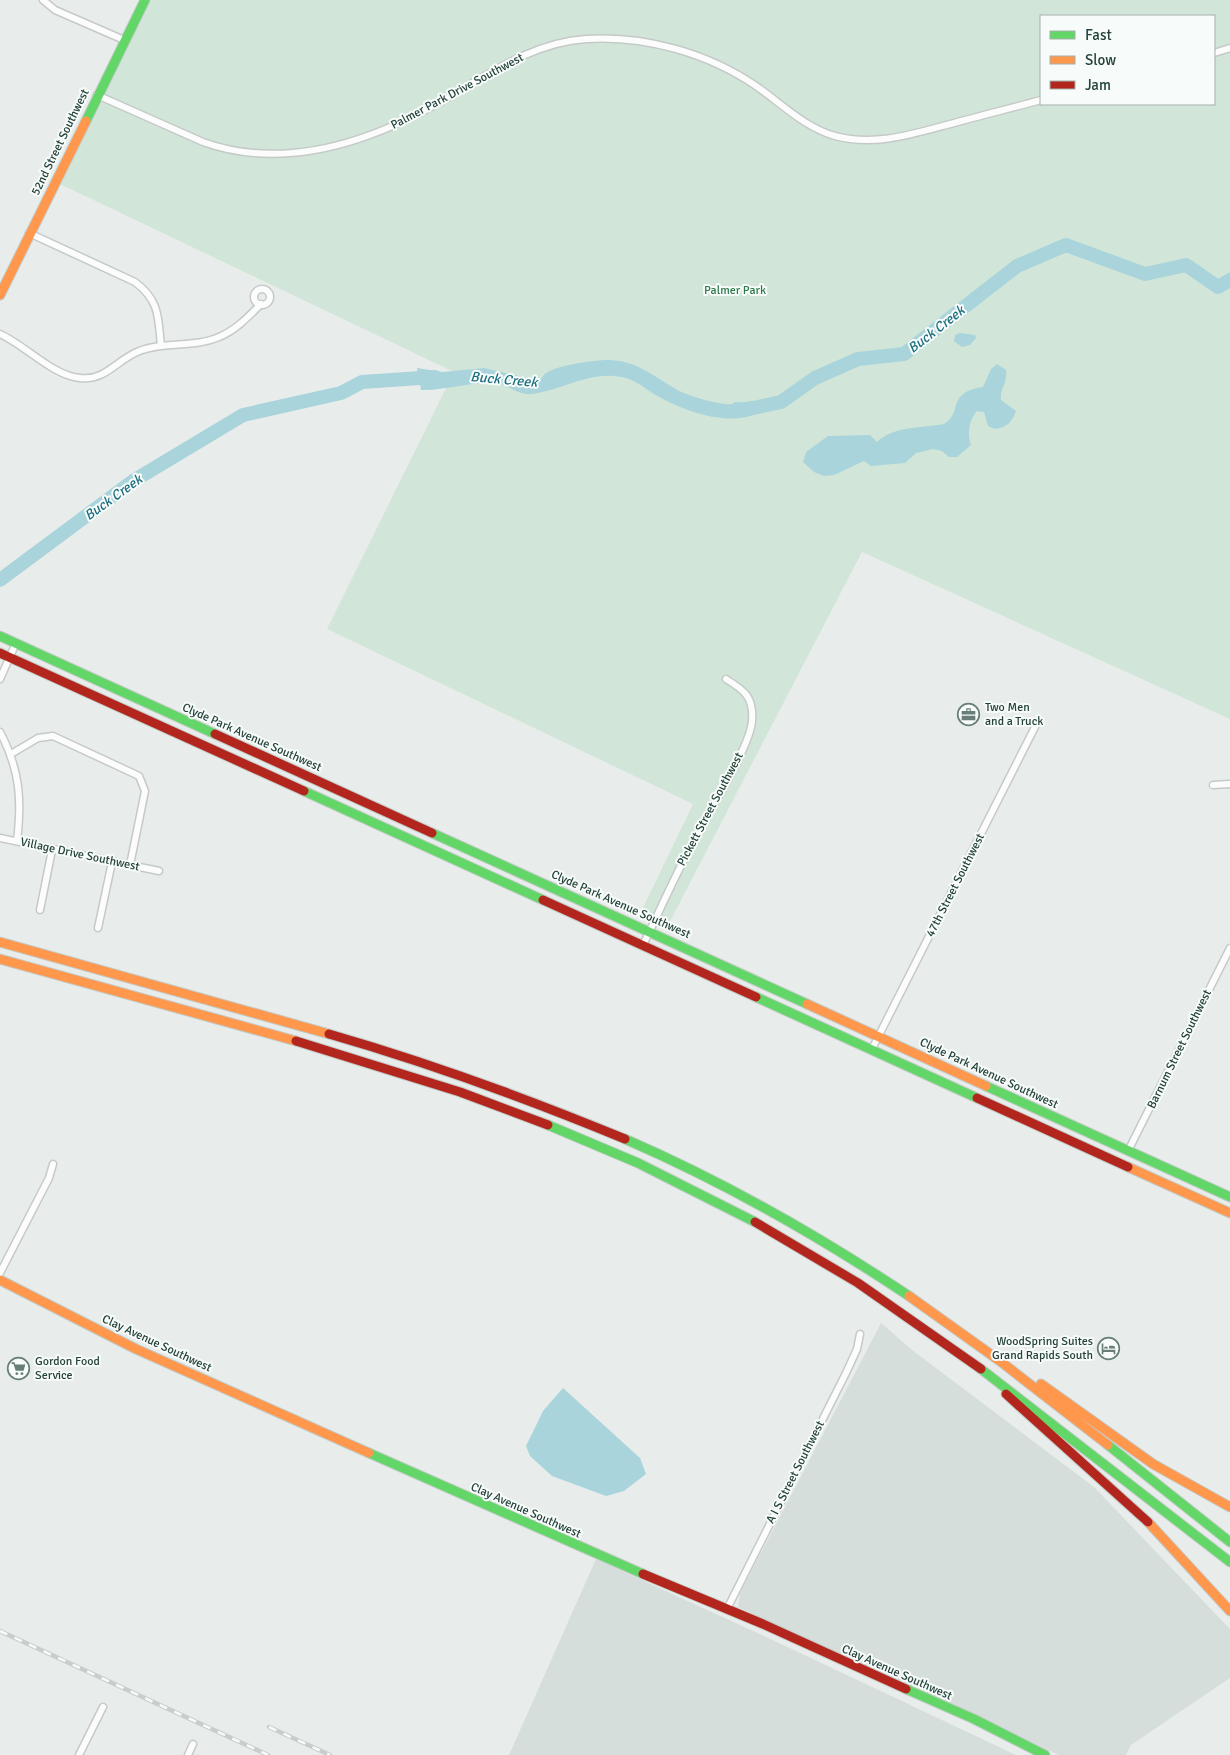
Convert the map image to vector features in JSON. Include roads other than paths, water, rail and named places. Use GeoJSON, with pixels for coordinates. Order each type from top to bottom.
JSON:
{"type":"FeatureCollection","features":[{"type":"Feature","properties":{"kind":"main road","name":"52nd Street Southwest"},"geometry":{"type":"LineString","coordinates":[[0,295],[144,0]]}},
{"type":"Feature","properties":{"kind":"main road","name":"Clyde Park Avenue Southwest"},"geometry":{"type":"LineString","coordinates":[[0,636],[1230,1197]]}},
{"type":"Feature","properties":{"kind":"main road"},"geometry":{"type":"LineString","coordinates":[[0,653],[1230,1213]]}},
{"type":"Feature","properties":{"kind":"main road"},"geometry":{"type":"LineString","coordinates":[[208,747],[214,733]]}},
{"type":"Feature","properties":{"kind":"main road"},"geometry":{"type":"LineString","coordinates":[[390,830],[396,816]]}},
{"type":"Feature","properties":{"kind":"main road"},"geometry":{"type":"LineString","coordinates":[[575,914],[582,900]]}},
{"type":"Feature","properties":{"kind":"main road"},"geometry":{"type":"LineString","coordinates":[[0,942],[419,1060],[566,1113],[673,1161],[763,1208],[842,1254],[1042,1385],[1152,1464],[1230,1507]]}},
{"type":"Feature","properties":{"kind":"main road"},"geometry":{"type":"LineString","coordinates":[[0,959],[391,1068],[468,1093],[564,1129],[633,1159],[760,1224],[854,1279],[957,1349],[1230,1562]]}},
{"type":"Feature","properties":{"kind":"main road"},"geometry":{"type":"LineString","coordinates":[[1002,1109],[1031,1117],[1037,1113],[1038,1108]]}},
{"type":"Feature","properties":{"kind":"main road","name":"Clay Avenue Southwest"},"geometry":{"type":"LineString","coordinates":[[0,1280],[136,1349],[230,1392],[664,1585],[726,1609],[974,1719],[1045,1755]]}},
{"type":"Feature","properties":{"kind":"main road"},"geometry":{"type":"LineString","coordinates":[[924,1306],[999,1360],[1230,1542]]}},
{"type":"Feature","properties":{"kind":"main road"},"geometry":{"type":"LineString","coordinates":[[957,1349],[1040,1426],[1127,1501],[1230,1611]]}},
{"type":"Feature","properties":{"kind":"main road"},"geometry":{"type":"LineString","coordinates":[[1214,1592],[1230,1606]]}},
{"type":"Feature","properties":{"kind":"street"},"geometry":{"type":"LineString","coordinates":[[43,0],[56,10],[124,40]]}},
{"type":"Feature","properties":{"kind":"street","name":"Palmer Park Drive Southwest"},"geometry":{"type":"LineString","coordinates":[[97,95],[211,146],[264,155],[299,154],[346,143],[402,122],[524,55],[553,45],[585,39],[654,44],[723,67],[762,90],[797,118],[818,130],[837,136],[878,140],[925,132],[1040,100]]}},
{"type":"Feature","properties":{"kind":"street"},"geometry":{"type":"LineString","coordinates":[[1215,53],[1230,48]]}},
{"type":"Feature","properties":{"kind":"street"},"geometry":{"type":"LineString","coordinates":[[29,234],[135,282],[148,292],[156,306],[161,346]]}},
{"type":"Feature","properties":{"kind":"street"},"geometry":{"type":"LineString","coordinates":[[0,334],[63,373],[78,378],[94,378],[105,374],[137,352],[161,346],[217,338],[232,331],[261,304]]}},
{"type":"Feature","properties":{"kind":"street"},"geometry":{"type":"LineString","coordinates":[[0,679],[16,643]]}},
{"type":"Feature","properties":{"kind":"street","name":"Pickett Street Southwest"},"geometry":{"type":"LineString","coordinates":[[643,945],[677,872],[742,750],[752,723],[750,700],[745,691],[726,679]]}},
{"type":"Feature","properties":{"kind":"street","name":"47th Street Southwest"},"geometry":{"type":"LineString","coordinates":[[872,1049],[1038,721]]}},
{"type":"Feature","properties":{"kind":"street"},"geometry":{"type":"LineString","coordinates":[[0,732],[11,754],[20,804],[17,842]]}},
{"type":"Feature","properties":{"kind":"street"},"geometry":{"type":"LineString","coordinates":[[11,754],[38,738],[53,736],[139,776],[145,792],[130,865]]}},
{"type":"Feature","properties":{"kind":"street"},"geometry":{"type":"LineString","coordinates":[[1212,785],[1230,784]]}},
{"type":"Feature","properties":{"kind":"street","name":"Village Drive Southwest"},"geometry":{"type":"LineString","coordinates":[[0,838],[159,871]]}},
{"type":"Feature","properties":{"kind":"street"},"geometry":{"type":"LineString","coordinates":[[40,910],[52,850]]}},
{"type":"Feature","properties":{"kind":"street"},"geometry":{"type":"LineString","coordinates":[[98,928],[112,862]]}},
{"type":"Feature","properties":{"kind":"street","name":"Barnum Street Southwest"},"geometry":{"type":"LineString","coordinates":[[1128,1151],[1230,948]]}},
{"type":"Feature","properties":{"kind":"street"},"geometry":{"type":"LineString","coordinates":[[0,1273],[49,1178],[53,1164]]}},
{"type":"Feature","properties":{"kind":"street","name":"A I S Street Southwest"},"geometry":{"type":"LineString","coordinates":[[726,1609],[846,1373],[857,1349],[860,1334]]}},
{"type":"Feature","properties":{"kind":"street"},"geometry":{"type":"LineString","coordinates":[[79,1755],[103,1707]]}},
{"type":"Feature","properties":{"kind":"street"},"geometry":{"type":"LineString","coordinates":[[188,1755],[193,1744]]}},
{"type":"Feature","properties":{"kind":"water"},"geometry":{"type":"Polygon","coordinates":[[[960,333],[975,335],[976,338],[970,345],[962,347],[954,341],[955,335],[960,333]]]}},
{"type":"Feature","properties":{"kind":"water"},"geometry":{"type":"Polygon","coordinates":[[[615,360],[633,365],[685,394],[713,402],[735,404],[752,401],[756,414],[744,418],[731,419],[704,415],[677,406],[630,380],[609,376],[597,376],[552,390],[529,394],[500,384],[490,383],[421,390],[417,368],[442,372],[484,368],[537,380],[551,370],[583,362],[615,360]]]}},
{"type":"Feature","properties":{"kind":"water"},"geometry":{"type":"Polygon","coordinates":[[[997,364],[1006,370],[1001,400],[1016,411],[1015,415],[1006,426],[995,429],[988,426],[984,412],[977,411],[970,427],[971,445],[957,457],[949,457],[942,451],[933,449],[916,453],[905,463],[871,466],[864,461],[834,475],[824,476],[814,472],[803,462],[806,452],[828,436],[870,435],[877,442],[891,433],[900,430],[944,424],[953,414],[959,398],[971,390],[983,387],[991,369],[997,364]]]}},
{"type":"Feature","properties":{"kind":"water"},"geometry":{"type":"Polygon","coordinates":[[[563,1388],[640,1458],[646,1474],[624,1491],[606,1496],[552,1476],[530,1456],[526,1446],[543,1411],[563,1388]]]}},
{"type":"Feature","properties":{"kind":"waterway","name":"Buck Creek"},"geometry":{"type":"LineString","coordinates":[[737,409],[744,410],[781,402],[815,378],[858,359],[904,354],[1017,266],[1066,245],[1145,274],[1186,265],[1218,287],[1230,280]]}},
{"type":"Feature","properties":{"kind":"waterway","name":"Buck Creek"},"geometry":{"type":"LineString","coordinates":[[0,580],[133,481],[243,415],[341,393],[362,382],[435,377]]}},
{"type":"Feature","properties":{"kind":"railway"},"geometry":{"type":"LineString","coordinates":[[0,1631],[268,1755]]}},
{"type":"Feature","properties":{"kind":"railway"},"geometry":{"type":"LineString","coordinates":[[269,1727],[330,1755]]}},
{"type":"Feature","properties":{"kind":"place","name":"Two Men and a Truck"},"geometry":{"type":"Point","coordinates":[969,714]}},
{"type":"Feature","properties":{"kind":"place","name":"WoodSpring Suites Grand Rapids South"},"geometry":{"type":"Point","coordinates":[1109,1348]}},
{"type":"Feature","properties":{"kind":"place","name":"Gordon Food Service"},"geometry":{"type":"Point","coordinates":[19,1368]}},
{"type":"Feature","properties":{"kind":"park label","name":"Palmer Park"},"geometry":{"type":"Point","coordinates":[735,290]}}]}
